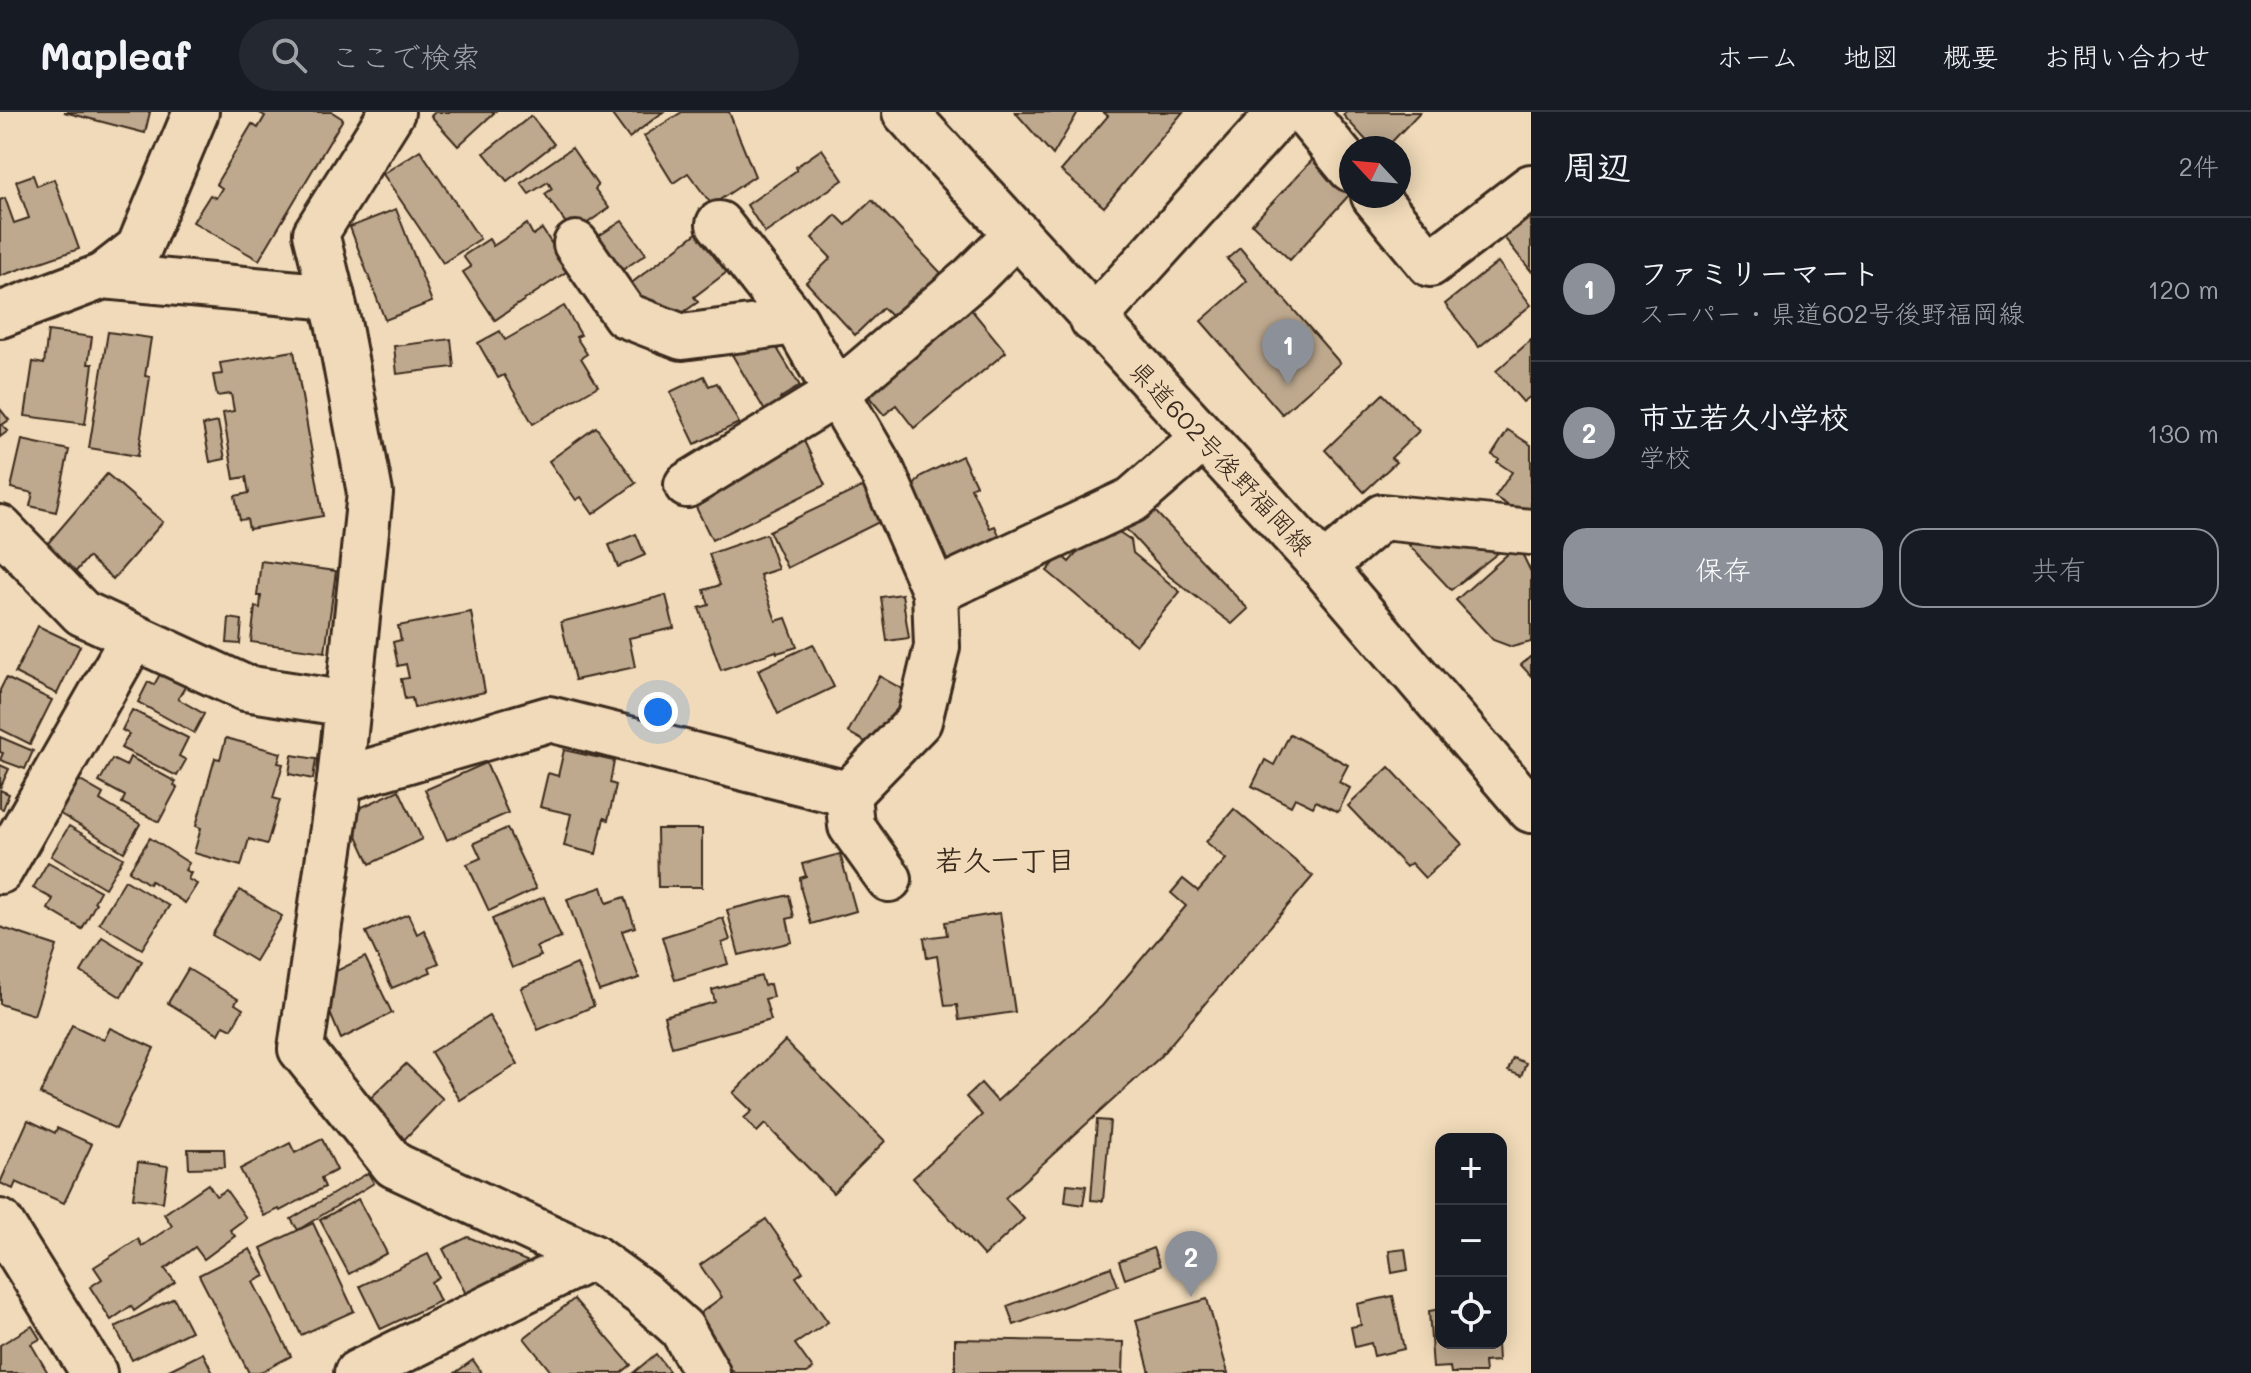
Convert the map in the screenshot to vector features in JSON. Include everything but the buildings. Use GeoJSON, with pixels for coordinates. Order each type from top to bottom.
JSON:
{"type":"FeatureCollection","features":[{"type":"Feature","properties":{"kind":"street"},"geometry":{"type":"LineString","coordinates":[[0,315],[103,276],[139,248],[196,112]]}},
{"type":"Feature","properties":{"kind":"street"},"geometry":{"type":"LineString","coordinates":[[392,112],[316,233],[332,297],[370,493],[340,780],[301,1049],[394,1165],[592,1257],[643,1294],[682,1329],[707,1373]]}},
{"type":"Feature","properties":{"kind":"street","name":"県道602号後野福岡線"},"geometry":{"type":"LineString","coordinates":[[905,112],[1323,567],[1531,810]]}},
{"type":"Feature","properties":{"kind":"street"},"geometry":{"type":"LineString","coordinates":[[1093,320],[1281,112]]}},
{"type":"Feature","properties":{"kind":"street"},"geometry":{"type":"LineString","coordinates":[[1304,112],[1339,154]]}},
{"type":"Feature","properties":{"kind":"street"},"geometry":{"type":"LineString","coordinates":[[1384,208],[1430,264],[1531,187]]}},
{"type":"Feature","properties":{"kind":"street"},"geometry":{"type":"LineString","coordinates":[[719,224],[796,322],[882,471],[935,592],[937,647],[919,721],[848,794],[851,826],[889,879]]}},
{"type":"Feature","properties":{"kind":"street"},"geometry":{"type":"LineString","coordinates":[[687,485],[836,394],[972,278],[1017,233]]}},
{"type":"Feature","properties":{"kind":"street"},"geometry":{"type":"LineString","coordinates":[[576,244],[625,315],[682,337],[796,322]]}},
{"type":"Feature","properties":{"kind":"street"},"geometry":{"type":"LineString","coordinates":[[103,276],[332,297]]}},
{"type":"Feature","properties":{"kind":"street"},"geometry":{"type":"LineString","coordinates":[[935,592],[1132,500],[1203,438]]}},
{"type":"Feature","properties":{"kind":"street"},"geometry":{"type":"LineString","coordinates":[[1323,567],[1382,517],[1531,532]]}},
{"type":"Feature","properties":{"kind":"street"},"geometry":{"type":"LineString","coordinates":[[0,528],[82,613],[245,688],[348,704]]}},
{"type":"Feature","properties":{"kind":"street"},"geometry":{"type":"LineString","coordinates":[[0,871],[133,638]]}},
{"type":"Feature","properties":{"kind":"street"},"geometry":{"type":"LineString","coordinates":[[340,780],[549,719],[848,794]]}},
{"type":"Feature","properties":{"kind":"street"},"geometry":{"type":"LineString","coordinates":[[0,1222],[94,1373]]}},
{"type":"Feature","properties":{"kind":"street"},"geometry":{"type":"LineString","coordinates":[[357,1373],[592,1257]]}},
{"type":"Feature","properties":{"kind":"place","name":"ファミリーマート"},"geometry":{"type":"Point","coordinates":[1288,385]}},
{"type":"Feature","properties":{"kind":"place","name":"市立若久小学校"},"geometry":{"type":"Point","coordinates":[1191,1297]}},
{"type":"Feature","properties":{"kind":"district","name":"若久一丁目"},"geometry":{"type":"Point","coordinates":[1005,860]}}]}
